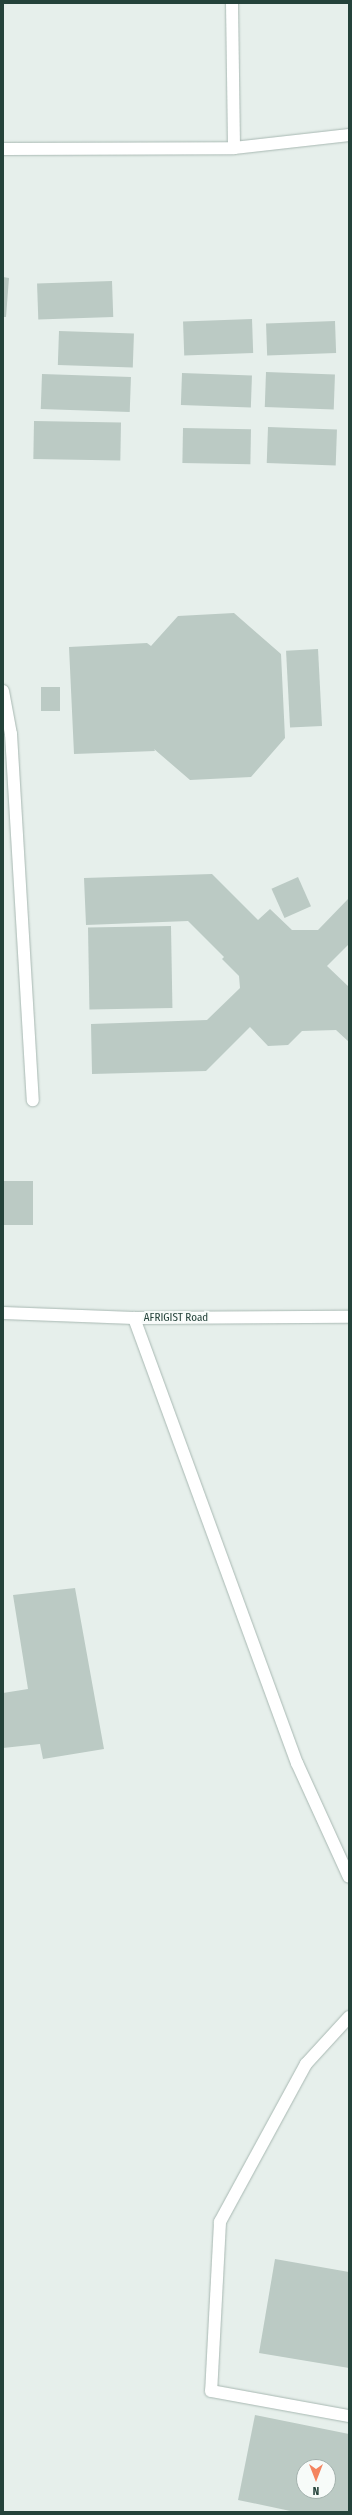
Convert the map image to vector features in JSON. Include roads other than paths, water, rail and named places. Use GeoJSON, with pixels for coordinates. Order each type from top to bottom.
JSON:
{"type":"FeatureCollection","features":[{"type":"Feature","properties":{"kind":"street"},"geometry":{"type":"LineString","coordinates":[[232,3],[234,148]]}},
{"type":"Feature","properties":{"kind":"street"},"geometry":{"type":"LineString","coordinates":[[3,149],[234,148],[349,135]]}},
{"type":"Feature","properties":{"kind":"street"},"geometry":{"type":"LineString","coordinates":[[3,691],[11,734],[33,1100]]}},
{"type":"Feature","properties":{"kind":"street","name":"AFRIGIST Road"},"geometry":{"type":"LineString","coordinates":[[3,1313],[134,1318],[349,1317]]}},
{"type":"Feature","properties":{"kind":"street"},"geometry":{"type":"LineString","coordinates":[[134,1318],[297,1763],[349,1877]]}},
{"type":"Feature","properties":{"kind":"street"},"geometry":{"type":"LineString","coordinates":[[349,2017],[306,2064],[220,2222],[211,2391],[349,2416]]}}]}
